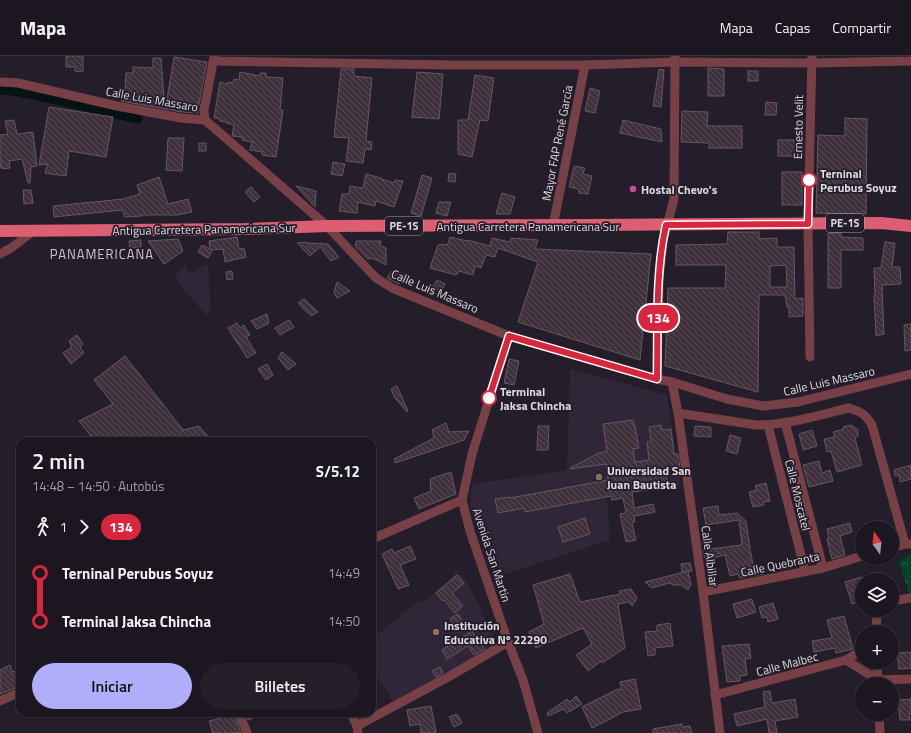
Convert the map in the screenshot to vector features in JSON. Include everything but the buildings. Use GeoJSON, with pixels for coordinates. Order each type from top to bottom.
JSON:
{"type":"FeatureCollection","features":[{"type":"Feature","properties":{"kind":"highway","name":"Antigua Carretera Panamericana Sur"},"geometry":{"type":"LineString","coordinates":[[0,231],[246,229],[327,226],[553,226],[881,223],[911,226]]}},
{"type":"Feature","properties":{"kind":"street"},"geometry":{"type":"LineString","coordinates":[[205,120],[204,110],[214,58],[453,60],[585,66],[675,59],[911,60]]}},
{"type":"Feature","properties":{"kind":"street"},"geometry":{"type":"LineString","coordinates":[[657,379],[659,281],[663,241],[674,199],[675,59]]}},
{"type":"Feature","properties":{"kind":"street","name":"Ernesto Velit"},"geometry":{"type":"LineString","coordinates":[[810,357],[808,224],[812,59]]}},
{"type":"Feature","properties":{"kind":"street","name":"Mayor FAP René García"},"geometry":{"type":"LineString","coordinates":[[553,226],[585,66]]}},
{"type":"Feature","properties":{"kind":"street","name":"Calle Luis Massaro"},"geometry":{"type":"LineString","coordinates":[[0,82],[18,83],[117,106],[181,118],[205,120],[327,226],[376,278],[392,288],[509,336],[672,382],[726,400],[763,406],[798,402],[911,374]]}},
{"type":"Feature","properties":{"kind":"street"},"geometry":{"type":"LineString","coordinates":[[0,254],[36,230]]}},
{"type":"Feature","properties":{"kind":"street","name":"Avenida San Martin"},"geometry":{"type":"LineString","coordinates":[[509,336],[472,454],[462,500],[470,531],[522,680],[538,733]]}},
{"type":"Feature","properties":{"kind":"street","name":"Calle Albillar"},"geometry":{"type":"LineString","coordinates":[[672,382],[678,412],[703,592],[720,733]]}},
{"type":"Feature","properties":{"kind":"street"},"geometry":{"type":"LineString","coordinates":[[678,412],[723,421],[756,425],[768,425],[785,422],[849,408],[860,412],[872,425],[908,544]]}},
{"type":"Feature","properties":{"kind":"street","name":"Calle Moscatel"},"geometry":{"type":"LineString","coordinates":[[785,422],[823,568]]}},
{"type":"Feature","properties":{"kind":"street","name":"Calle Moscatel"},"geometry":{"type":"LineString","coordinates":[[768,425],[805,571]]}},
{"type":"Feature","properties":{"kind":"street"},"geometry":{"type":"LineString","coordinates":[[376,537],[462,500]]}},
{"type":"Feature","properties":{"kind":"street","name":"Calle Quebranta"},"geometry":{"type":"LineString","coordinates":[[703,592],[823,568],[855,558]]}},
{"type":"Feature","properties":{"kind":"street"},"geometry":{"type":"LineString","coordinates":[[899,600],[911,598]]}},
{"type":"Feature","properties":{"kind":"street"},"geometry":{"type":"LineString","coordinates":[[352,717],[357,730],[508,642]]}},
{"type":"Feature","properties":{"kind":"street","name":"Calle Malbec"},"geometry":{"type":"LineString","coordinates":[[715,695],[846,660],[855,654]]}},
{"type":"Feature","properties":{"kind":"street"},"geometry":{"type":"LineString","coordinates":[[846,660],[871,677]]}},
{"type":"Feature","properties":{"kind":"street"},"geometry":{"type":"LineString","coordinates":[[899,680],[911,679]]}},
{"type":"Feature","properties":{"kind":"street"},"geometry":{"type":"LineString","coordinates":[[0,701],[16,694]]}},
{"type":"Feature","properties":{"kind":"street"},"geometry":{"type":"LineString","coordinates":[[240,717],[246,733]]}},
{"type":"Feature","properties":{"kind":"street"},"geometry":{"type":"LineString","coordinates":[[879,721],[880,733]]}},
{"type":"Feature","properties":{"kind":"shaded area"},"geometry":{"type":"Polygon","coordinates":[[[185,264],[188,272],[194,273],[198,268],[208,264],[211,312],[206,315],[174,278],[185,264]]]}},
{"type":"Feature","properties":{"kind":"shaded area","name":"Universidad San Juan Bautista"},"geometry":{"type":"Polygon","coordinates":[[[570,369],[667,395],[681,486],[607,497],[610,540],[493,578],[470,506],[472,484],[567,470],[570,369]]]}},
{"type":"Feature","properties":{"kind":"shaded area","name":"Institución Educativa Nº 22290"},"geometry":{"type":"Polygon","coordinates":[[[457,570],[466,581],[479,605],[496,645],[394,703],[376,674],[376,636],[420,600],[423,602],[455,575],[453,572],[457,570]]]}},
{"type":"Feature","properties":{"kind":"green space"},"geometry":{"type":"Polygon","coordinates":[[[911,555],[911,594],[909,595],[899,560],[911,555]]]}},
{"type":"Feature","properties":{"kind":"waterway"},"geometry":{"type":"LineString","coordinates":[[0,90],[39,96],[138,119]]}},
{"type":"Feature","properties":{"kind":"bus line","name":"134"},"geometry":{"type":"LineString","coordinates":[[489,398],[509,336],[657,379],[659,281],[666,225],[808,224],[809,180]]}},
{"type":"Feature","properties":{"kind":"place","name":"Terninal Perubus Soyuz"},"geometry":{"type":"Point","coordinates":[809,180]}},
{"type":"Feature","properties":{"kind":"place","name":"Hostal Chevo's"},"geometry":{"type":"Point","coordinates":[633,189]}},
{"type":"Feature","properties":{"kind":"place","name":"Terminal Jaksa Chincha"},"geometry":{"type":"Point","coordinates":[489,398]}},
{"type":"Feature","properties":{"kind":"place","name":"Universidad San Juan Bautista"},"geometry":{"type":"Point","coordinates":[599,477]}},
{"type":"Feature","properties":{"kind":"place","name":"Institución Educativa Nº 22290"},"geometry":{"type":"Point","coordinates":[436,632]}},
{"type":"Feature","properties":{"kind":"district","name":"PANAMERICANA"},"geometry":{"type":"Point","coordinates":[102,254]}}]}
